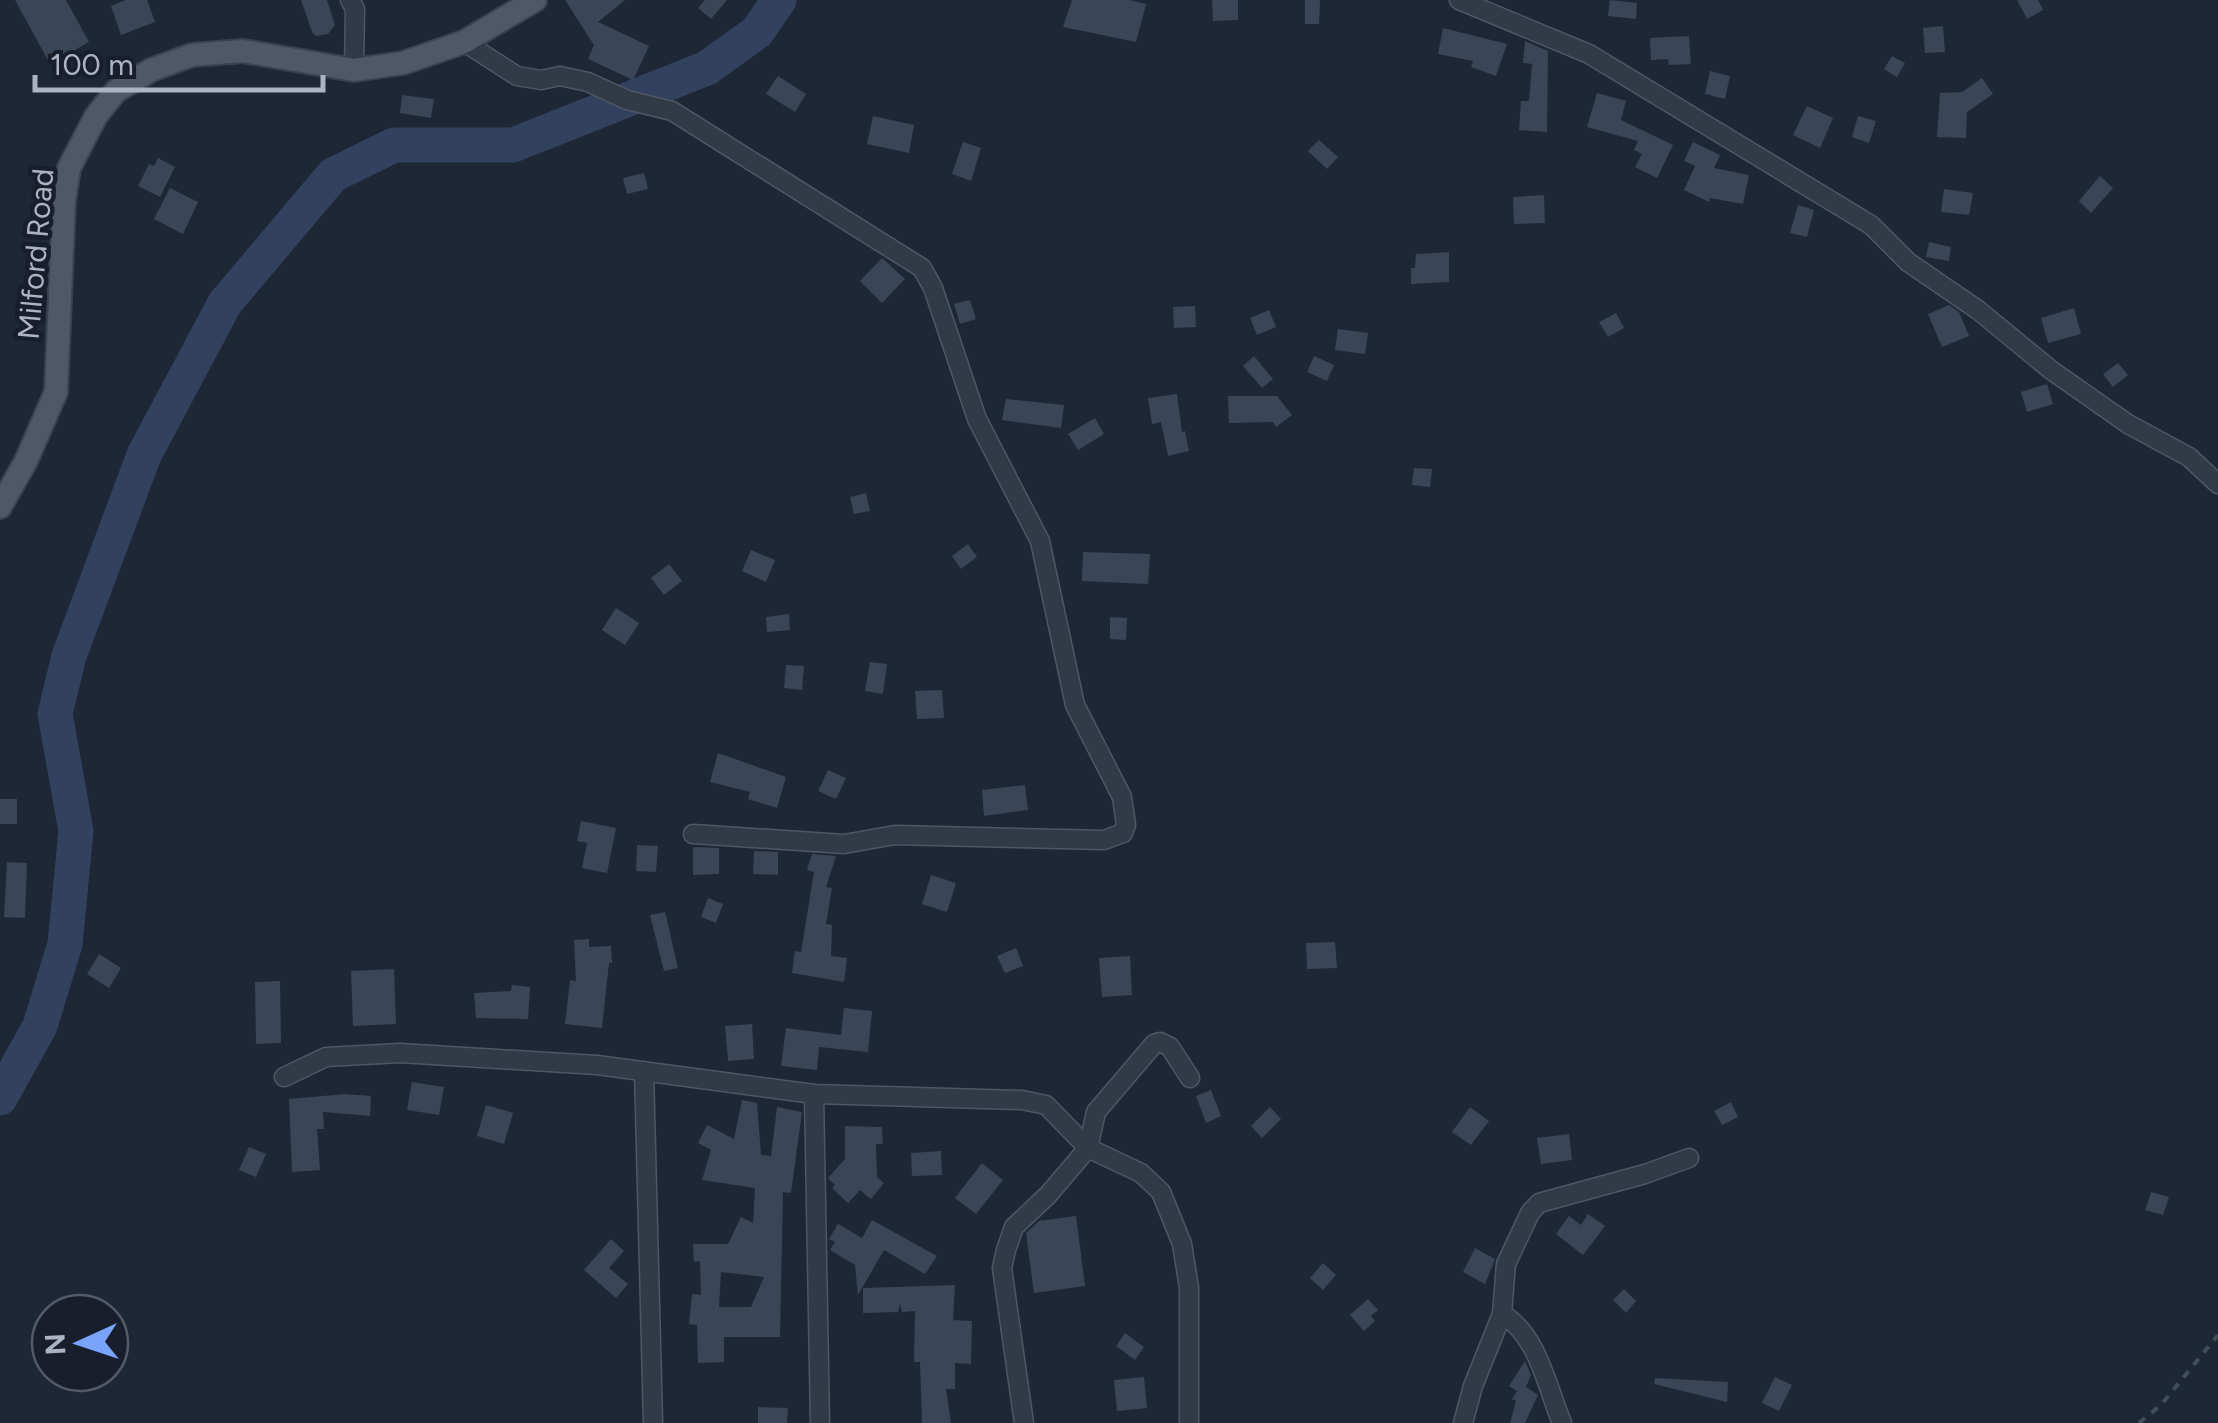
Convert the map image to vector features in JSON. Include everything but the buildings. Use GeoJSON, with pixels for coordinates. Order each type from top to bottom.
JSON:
{"type":"FeatureCollection","features":[{"type":"Feature","properties":{"kind":"main road","name":"Milford Road"},"geometry":{"type":"LineString","coordinates":[[0,506],[26,460],[56,392],[64,202],[69,168],[96,116],[116,91],[152,70],[192,55],[243,52],[354,70],[403,63],[464,42],[535,0]]}},
{"type":"Feature","properties":{"kind":"street"},"geometry":{"type":"LineString","coordinates":[[350,0],[355,8],[354,70]]}},
{"type":"Feature","properties":{"kind":"street"},"geometry":{"type":"LineString","coordinates":[[1459,0],[1588,54],[1870,226],[1908,262],[1978,310],[2051,370],[2128,424],[2189,457],[2218,484]]}},
{"type":"Feature","properties":{"kind":"street"},"geometry":{"type":"LineString","coordinates":[[464,42],[517,76],[541,80],[560,76],[588,82],[627,100],[672,111],[922,268],[933,288],[977,419],[1040,540],[1075,705],[1122,797],[1125,813],[1123,834],[1104,840],[895,835],[844,844],[692,834]]}},
{"type":"Feature","properties":{"kind":"street"},"geometry":{"type":"LineString","coordinates":[[1024,1423],[1003,1280],[1006,1250],[1014,1227],[1048,1196],[1088,1148],[1096,1112],[1154,1044],[1160,1042],[1170,1047],[1190,1078]]}},
{"type":"Feature","properties":{"kind":"street"},"geometry":{"type":"LineString","coordinates":[[284,1077],[326,1057],[361,1054],[597,1065],[814,1094],[1022,1100],[1046,1105],[1088,1148],[1141,1173],[1161,1192],[1182,1244],[1189,1288],[1190,1423]]}},
{"type":"Feature","properties":{"kind":"street"},"geometry":{"type":"LineString","coordinates":[[644,1070],[653,1423]]}},
{"type":"Feature","properties":{"kind":"street"},"geometry":{"type":"LineString","coordinates":[[814,1094],[820,1423]]}},
{"type":"Feature","properties":{"kind":"street"},"geometry":{"type":"LineString","coordinates":[[1462,1423],[1502,1314],[1506,1264],[1530,1213],[1539,1203],[1689,1158]]}},
{"type":"Feature","properties":{"kind":"street"},"geometry":{"type":"LineString","coordinates":[[1502,1314],[1522,1328],[1530,1342],[1562,1423]]}},
{"type":"Feature","properties":{"kind":"path"},"geometry":{"type":"LineString","coordinates":[[2139,1423],[2161,1405],[2218,1335]]}},
{"type":"Feature","properties":{"kind":"waterway"},"geometry":{"type":"LineString","coordinates":[[0,1098],[40,1026],[65,944],[76,831],[55,714],[69,656],[144,455],[225,303],[333,175],[394,145],[513,145],[707,68],[757,32],[779,0]]}}]}
